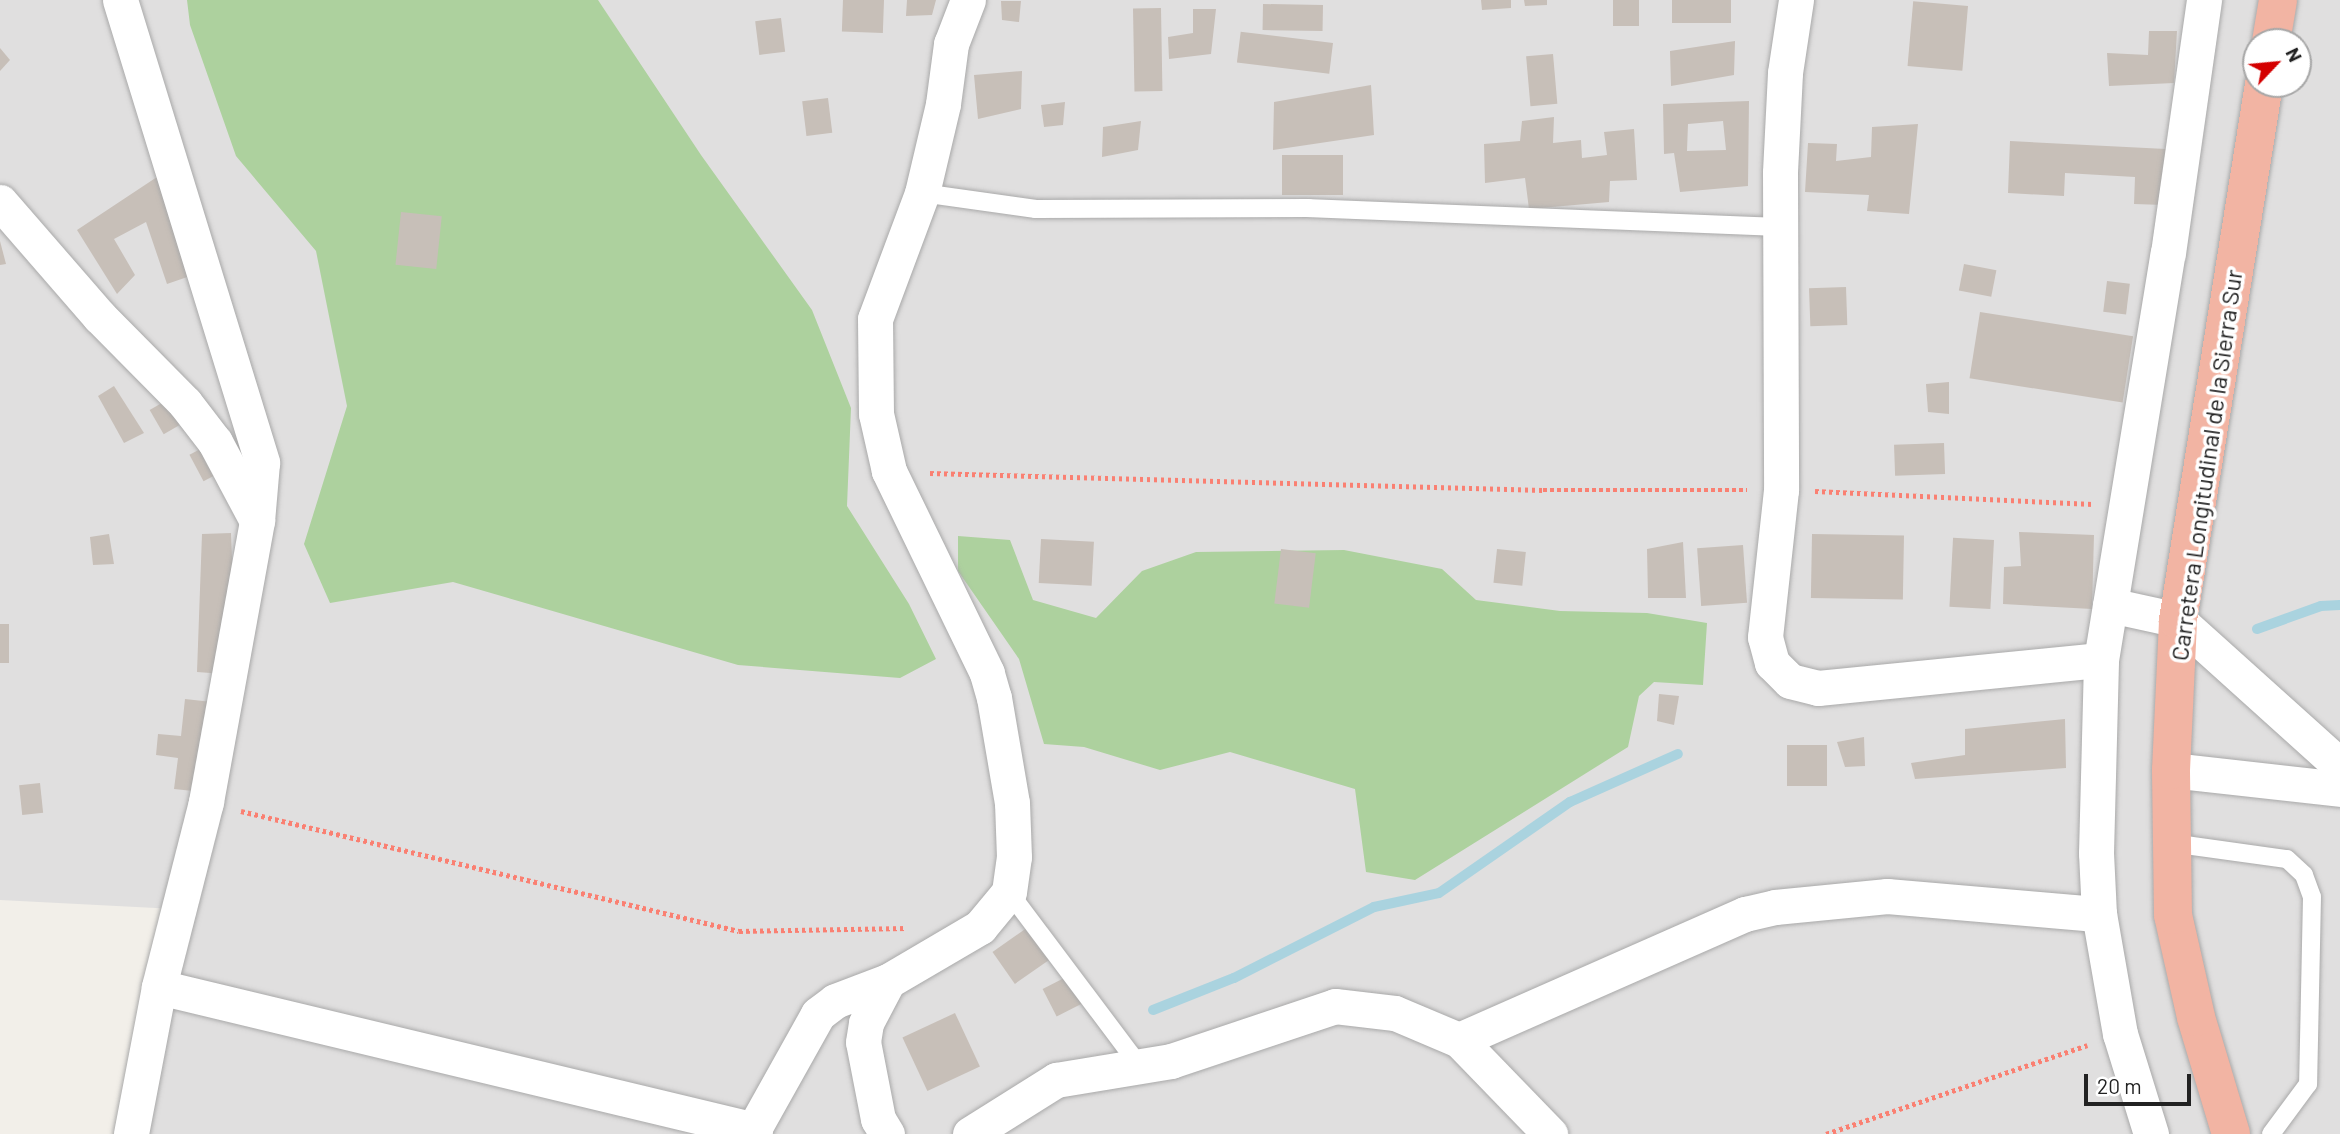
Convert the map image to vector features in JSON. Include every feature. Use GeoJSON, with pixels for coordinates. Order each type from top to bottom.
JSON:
{"type":"FeatureCollection","features":[{"type":"Feature","properties":{"kind":"highway"},"geometry":{"type":"LineString","coordinates":[[2273,28],[2278,0]]}},
{"type":"Feature","properties":{"kind":"highway","name":"Carretera Longitudinal de la Sierra Sur"},"geometry":{"type":"LineString","coordinates":[[2231,1134],[2196,1017],[2173,915],[2171,770],[2178,620],[2262,98]]}},
{"type":"Feature","properties":{"kind":"street"},"geometry":{"type":"LineString","coordinates":[[120,0],[172,180],[247,402],[262,464],[257,520],[206,802],[159,987],[131,1134]]}},
{"type":"Feature","properties":{"kind":"street"},"geometry":{"type":"LineString","coordinates":[[159,987],[753,1132],[818,1014],[835,1001],[888,981],[980,926],[1009,892],[1014,857],[1012,803],[994,698],[987,673],[889,471],[876,414],[875,319],[922,193],[943,104],[951,44],[968,0]]}},
{"type":"Feature","properties":{"kind":"street"},"geometry":{"type":"LineString","coordinates":[[1796,0],[1786,73],[1781,490],[1765,637],[1772,663],[1790,681],[1818,688],[2101,660]]}},
{"type":"Feature","properties":{"kind":"street"},"geometry":{"type":"LineString","coordinates":[[2151,1134],[2120,1034],[2099,914],[2101,660],[2204,0]]}},
{"type":"Feature","properties":{"kind":"street"},"geometry":{"type":"LineString","coordinates":[[0,202],[99,316],[185,403],[215,442],[257,520]]}},
{"type":"Feature","properties":{"kind":"street"},"geometry":{"type":"LineString","coordinates":[[2110,605],[2178,620],[2340,766]]}},
{"type":"Feature","properties":{"kind":"street"},"geometry":{"type":"LineString","coordinates":[[2171,770],[2340,789]]}},
{"type":"Feature","properties":{"kind":"street"},"geometry":{"type":"LineString","coordinates":[[1459,1040],[1745,914],[1775,907],[1887,896],[2099,914]]}},
{"type":"Feature","properties":{"kind":"street"},"geometry":{"type":"LineString","coordinates":[[887,1134],[878,1119],[863,1042],[866,1023],[888,981]]}},
{"type":"Feature","properties":{"kind":"street"},"geometry":{"type":"LineString","coordinates":[[970,1134],[1056,1080],[1141,1068],[1335,1006],[1395,1013],[1459,1040],[1550,1134]]}},
{"type":"Feature","properties":{"kind":"lane"},"geometry":{"type":"LineString","coordinates":[[922,193],[1036,209],[1309,208],[1783,228]]}},
{"type":"Feature","properties":{"kind":"lane"},"geometry":{"type":"LineString","coordinates":[[2171,843],[2287,859],[2304,875],[2312,897],[2308,1084],[2271,1134]]}},
{"type":"Feature","properties":{"kind":"lane"},"geometry":{"type":"LineString","coordinates":[[1009,892],[1141,1068]]}},
{"type":"Feature","properties":{"kind":"path"},"geometry":{"type":"LineString","coordinates":[[889,471],[1543,490],[1781,490],[2125,506]]}},
{"type":"Feature","properties":{"kind":"path"},"geometry":{"type":"LineString","coordinates":[[206,802],[739,931],[913,928]]}},
{"type":"Feature","properties":{"kind":"path"},"geometry":{"type":"LineString","coordinates":[[1826,1134],[2120,1034]]}},
{"type":"Feature","properties":{"kind":"shaded area"},"geometry":{"type":"Polygon","coordinates":[[[0,0],[2340,0],[2340,1134],[120,1134],[175,909],[0,900],[0,0]]]}},
{"type":"Feature","properties":{"kind":"green space"},"geometry":{"type":"Polygon","coordinates":[[[187,0],[598,0],[701,155],[812,310],[851,408],[847,506],[909,604],[936,659],[900,678],[738,665],[453,582],[330,603],[304,544],[347,406],[316,251],[236,156],[190,25],[187,0]]]}},
{"type":"Feature","properties":{"kind":"green space"},"geometry":{"type":"Polygon","coordinates":[[[958,536],[1010,540],[1033,600],[1096,618],[1142,571],[1196,552],[1344,550],[1442,569],[1476,600],[1560,611],[1647,613],[1707,623],[1703,685],[1654,682],[1639,696],[1628,747],[1415,880],[1366,872],[1355,789],[1230,752],[1160,770],[1084,747],[1044,744],[1019,659],[958,571],[958,536]]]}},
{"type":"Feature","properties":{"kind":"building"},"geometry":{"type":"Polygon","coordinates":[[[843,0],[884,0],[883,33],[842,32],[843,0]]]}},
{"type":"Feature","properties":{"kind":"building"},"geometry":{"type":"Polygon","coordinates":[[[907,0],[936,0],[932,15],[906,16],[907,0]]]}},
{"type":"Feature","properties":{"kind":"building"},"geometry":{"type":"Polygon","coordinates":[[[1481,0],[1511,0],[1511,8],[1482,10],[1481,0]]]}},
{"type":"Feature","properties":{"kind":"building"},"geometry":{"type":"Polygon","coordinates":[[[1524,0],[1547,0],[1547,5],[1525,6],[1524,0]]]}},
{"type":"Feature","properties":{"kind":"building"},"geometry":{"type":"Polygon","coordinates":[[[1613,0],[1639,0],[1639,26],[1613,26],[1613,0]]]}},
{"type":"Feature","properties":{"kind":"building"},"geometry":{"type":"Polygon","coordinates":[[[1672,0],[1731,0],[1731,23],[1672,23],[1672,0]]]}},
{"type":"Feature","properties":{"kind":"building"},"geometry":{"type":"Polygon","coordinates":[[[1001,1],[1021,1],[1019,22],[1002,20],[1001,1]]]}},
{"type":"Feature","properties":{"kind":"building"},"geometry":{"type":"Polygon","coordinates":[[[1913,1],[1968,6],[1962,71],[1908,66],[1913,1]]]}},
{"type":"Feature","properties":{"kind":"building"},"geometry":{"type":"Polygon","coordinates":[[[1263,4],[1323,5],[1323,31],[1263,30],[1263,4]]]}},
{"type":"Feature","properties":{"kind":"building"},"geometry":{"type":"Polygon","coordinates":[[[1133,8],[1161,8],[1162,91],[1134,91],[1133,8]]]}},
{"type":"Feature","properties":{"kind":"building"},"geometry":{"type":"Polygon","coordinates":[[[1193,9],[1216,9],[1211,54],[1169,59],[1168,37],[1193,33],[1193,9]]]}},
{"type":"Feature","properties":{"kind":"building"},"geometry":{"type":"Polygon","coordinates":[[[781,18],[785,52],[759,55],[755,21],[781,18]]]}},
{"type":"Feature","properties":{"kind":"building"},"geometry":{"type":"Polygon","coordinates":[[[2149,31],[2177,31],[2174,83],[2109,86],[2107,53],[2148,55],[2149,31]]]}},
{"type":"Feature","properties":{"kind":"building"},"geometry":{"type":"Polygon","coordinates":[[[1241,32],[1333,43],[1329,74],[1237,62],[1241,32]]]}},
{"type":"Feature","properties":{"kind":"building"},"geometry":{"type":"Polygon","coordinates":[[[1735,41],[1734,75],[1671,86],[1670,51],[1735,41]]]}},
{"type":"Feature","properties":{"kind":"building"},"geometry":{"type":"Polygon","coordinates":[[[0,48],[10,60],[0,71],[0,48]]]}},
{"type":"Feature","properties":{"kind":"building"},"geometry":{"type":"Polygon","coordinates":[[[1553,54],[1557,104],[1530,106],[1526,56],[1553,54]]]}},
{"type":"Feature","properties":{"kind":"building"},"geometry":{"type":"Polygon","coordinates":[[[1022,71],[1021,109],[978,119],[974,75],[1022,71]]]}},
{"type":"Feature","properties":{"kind":"building"},"geometry":{"type":"Polygon","coordinates":[[[1371,85],[1374,135],[1273,150],[1274,102],[1371,85]]]}},
{"type":"Feature","properties":{"kind":"building"},"geometry":{"type":"Polygon","coordinates":[[[828,98],[832,133],[806,136],[802,101],[828,98]]]}},
{"type":"Feature","properties":{"kind":"building"},"geometry":{"type":"Polygon","coordinates":[[[1749,101],[1748,186],[1680,192],[1674,153],[1664,154],[1663,104],[1749,101]],[[1723,121],[1688,124],[1687,151],[1726,150],[1723,121]]]}},
{"type":"Feature","properties":{"kind":"building"},"geometry":{"type":"Polygon","coordinates":[[[1065,102],[1063,125],[1044,127],[1041,105],[1065,102]]]}},
{"type":"Feature","properties":{"kind":"building"},"geometry":{"type":"Polygon","coordinates":[[[1554,117],[1553,143],[1581,140],[1582,158],[1607,155],[1604,132],[1634,129],[1637,180],[1610,181],[1609,202],[1529,209],[1525,178],[1485,183],[1484,144],[1520,141],[1522,121],[1554,117]]]}},
{"type":"Feature","properties":{"kind":"building"},"geometry":{"type":"Polygon","coordinates":[[[1141,121],[1138,150],[1102,157],[1103,127],[1141,121]]]}},
{"type":"Feature","properties":{"kind":"building"},"geometry":{"type":"Polygon","coordinates":[[[1918,124],[1909,214],[1867,211],[1869,195],[1805,192],[1808,143],[1837,144],[1836,161],[1871,157],[1872,127],[1918,124]]]}},
{"type":"Feature","properties":{"kind":"building"},"geometry":{"type":"Polygon","coordinates":[[[2010,141],[2166,149],[2164,205],[2134,204],[2135,177],[2065,173],[2064,196],[2008,193],[2010,141]]]}},
{"type":"Feature","properties":{"kind":"building"},"geometry":{"type":"Polygon","coordinates":[[[1282,155],[1343,155],[1343,195],[1282,195],[1282,155]]]}},
{"type":"Feature","properties":{"kind":"building"},"geometry":{"type":"Polygon","coordinates":[[[160,175],[193,275],[167,284],[146,222],[114,239],[135,275],[117,294],[77,230],[160,175]]]}},
{"type":"Feature","properties":{"kind":"building"},"geometry":{"type":"Polygon","coordinates":[[[401,212],[442,216],[436,269],[395,265],[401,212]]]}},
{"type":"Feature","properties":{"kind":"building"},"geometry":{"type":"Polygon","coordinates":[[[0,241],[6,264],[0,265],[0,241]]]}},
{"type":"Feature","properties":{"kind":"building"},"geometry":{"type":"Polygon","coordinates":[[[1964,264],[1996,270],[1991,297],[1959,291],[1964,264]]]}},
{"type":"Feature","properties":{"kind":"building"},"geometry":{"type":"Polygon","coordinates":[[[2107,281],[2130,284],[2126,315],[2103,312],[2107,281]]]}},
{"type":"Feature","properties":{"kind":"building"},"geometry":{"type":"Polygon","coordinates":[[[1846,287],[1847,325],[1810,326],[1809,288],[1846,287]]]}},
{"type":"Feature","properties":{"kind":"building"},"geometry":{"type":"Polygon","coordinates":[[[1980,312],[2133,336],[2123,402],[1970,378],[1980,312]]]}},
{"type":"Feature","properties":{"kind":"building"},"geometry":{"type":"Polygon","coordinates":[[[1949,382],[1949,414],[1928,412],[1926,384],[1949,382]]]}},
{"type":"Feature","properties":{"kind":"building"},"geometry":{"type":"Polygon","coordinates":[[[114,386],[144,433],[124,443],[98,396],[114,386]]]}},
{"type":"Feature","properties":{"kind":"building"},"geometry":{"type":"Polygon","coordinates":[[[167,400],[181,424],[164,434],[150,410],[167,400]]]}},
{"type":"Feature","properties":{"kind":"building"},"geometry":{"type":"Polygon","coordinates":[[[1944,443],[1945,474],[1895,476],[1894,445],[1944,443]]]}},
{"type":"Feature","properties":{"kind":"building"},"geometry":{"type":"Polygon","coordinates":[[[208,445],[222,471],[204,481],[189,455],[208,445]]]}},
{"type":"Feature","properties":{"kind":"building"},"geometry":{"type":"Polygon","coordinates":[[[2019,532],[2094,535],[2092,609],[2003,604],[2004,567],[2021,566],[2019,532]]]}},
{"type":"Feature","properties":{"kind":"building"},"geometry":{"type":"Polygon","coordinates":[[[231,533],[233,587],[224,674],[197,672],[202,534],[231,533]]]}},
{"type":"Feature","properties":{"kind":"building"},"geometry":{"type":"Polygon","coordinates":[[[109,534],[114,564],[93,565],[90,537],[109,534]]]}},
{"type":"Feature","properties":{"kind":"building"},"geometry":{"type":"Polygon","coordinates":[[[1812,534],[1904,536],[1903,600],[1811,598],[1812,534]]]}},
{"type":"Feature","properties":{"kind":"building"},"geometry":{"type":"Polygon","coordinates":[[[1953,538],[1994,540],[1990,609],[1949,607],[1953,538]]]}},
{"type":"Feature","properties":{"kind":"building"},"geometry":{"type":"Polygon","coordinates":[[[1041,539],[1094,542],[1092,586],[1039,583],[1041,539]]]}},
{"type":"Feature","properties":{"kind":"building"},"geometry":{"type":"Polygon","coordinates":[[[1683,542],[1686,598],[1648,598],[1647,549],[1683,542]]]}},
{"type":"Feature","properties":{"kind":"building"},"geometry":{"type":"Polygon","coordinates":[[[1743,545],[1747,603],[1701,606],[1697,548],[1743,545]]]}},
{"type":"Feature","properties":{"kind":"building"},"geometry":{"type":"Polygon","coordinates":[[[1281,549],[1316,553],[1309,608],[1274,604],[1281,549]]]}},
{"type":"Feature","properties":{"kind":"building"},"geometry":{"type":"Polygon","coordinates":[[[1497,549],[1526,552],[1522,586],[1493,583],[1497,549]]]}},
{"type":"Feature","properties":{"kind":"building"},"geometry":{"type":"Polygon","coordinates":[[[0,624],[9,624],[9,663],[0,663],[0,624]]]}},
{"type":"Feature","properties":{"kind":"building"},"geometry":{"type":"Polygon","coordinates":[[[1659,694],[1679,696],[1674,725],[1657,721],[1659,694]]]}},
{"type":"Feature","properties":{"kind":"building"},"geometry":{"type":"Polygon","coordinates":[[[185,699],[212,702],[203,792],[174,789],[178,758],[156,755],[158,734],[181,736],[185,699]]]}},
{"type":"Feature","properties":{"kind":"building"},"geometry":{"type":"Polygon","coordinates":[[[2065,719],[2066,768],[1915,779],[1911,763],[1965,755],[1965,729],[2065,719]]]}},
{"type":"Feature","properties":{"kind":"building"},"geometry":{"type":"Polygon","coordinates":[[[1864,737],[1865,766],[1845,767],[1837,742],[1864,737]]]}},
{"type":"Feature","properties":{"kind":"building"},"geometry":{"type":"Polygon","coordinates":[[[1787,745],[1827,745],[1827,786],[1787,786],[1787,745]]]}},
{"type":"Feature","properties":{"kind":"building"},"geometry":{"type":"Polygon","coordinates":[[[40,783],[43,813],[22,815],[19,785],[40,783]]]}},
{"type":"Feature","properties":{"kind":"building"},"geometry":{"type":"Polygon","coordinates":[[[1031,925],[1053,957],[1015,984],[992,952],[1031,925]]]}},
{"type":"Feature","properties":{"kind":"building"},"geometry":{"type":"Polygon","coordinates":[[[1072,974],[1086,1002],[1057,1017],[1043,989],[1072,974]]]}},
{"type":"Feature","properties":{"kind":"building"},"geometry":{"type":"Polygon","coordinates":[[[955,1013],[980,1066],[927,1091],[902,1038],[955,1013]]]}},
{"type":"Feature","properties":{"kind":"waterway"},"geometry":{"type":"LineString","coordinates":[[2257,629],[2321,606],[2340,605]]}},
{"type":"Feature","properties":{"kind":"waterway"},"geometry":{"type":"LineString","coordinates":[[1153,1010],[1234,978],[1374,907],[1439,893],[1570,802],[1678,754]]}}]}
